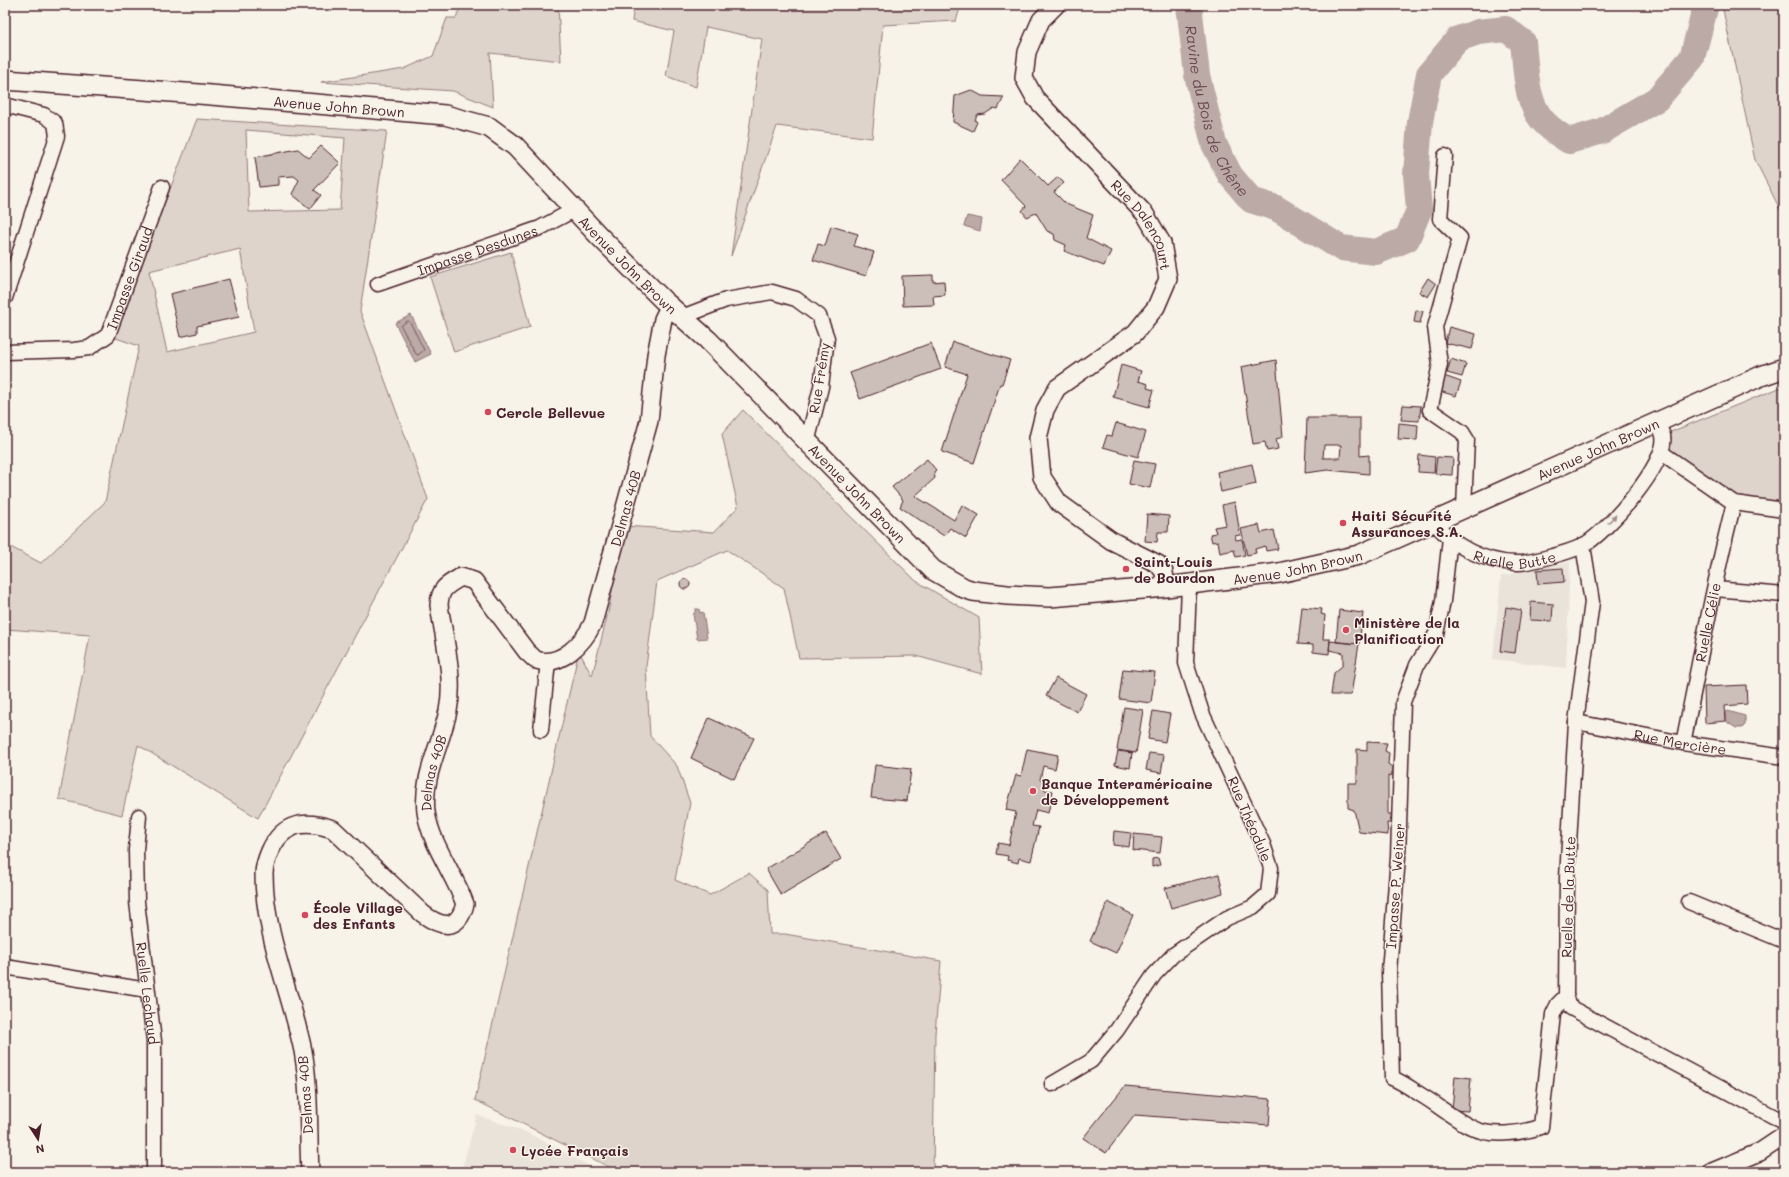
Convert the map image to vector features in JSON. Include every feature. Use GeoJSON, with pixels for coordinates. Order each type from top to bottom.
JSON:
{"type":"FeatureCollection","features":[{"type":"Feature","properties":{"kind":"main road","name":"Avenue John Brown"},"geometry":{"type":"LineString","coordinates":[[5,80],[199,94],[445,115],[489,127],[515,146],[574,210],[676,311],[708,340],[807,443],[933,570],[964,588],[983,593],[1050,597],[1166,588],[1279,573],[1359,555],[1761,376],[1784,368]]}},
{"type":"Feature","properties":{"kind":"street","name":"Rue Dalencourt"},"geometry":{"type":"LineString","coordinates":[[1056,5],[1041,20],[1027,52],[1024,78],[1035,98],[1144,214],[1162,243],[1168,278],[1156,307],[1135,333],[1057,388],[1045,410],[1038,438],[1042,477],[1059,503],[1112,541],[1158,564],[1164,572],[1166,588]]}},
{"type":"Feature","properties":{"kind":"street"},"geometry":{"type":"LineString","coordinates":[[5,105],[44,115],[55,123],[57,136],[5,298]]}},
{"type":"Feature","properties":{"kind":"street"},"geometry":{"type":"LineString","coordinates":[[1445,156],[1440,219],[1460,238],[1435,327],[1440,364],[1430,410],[1462,432],[1467,440],[1464,508]]}},
{"type":"Feature","properties":{"kind":"street","name":"Impasse Giraud"},"geometry":{"type":"LineString","coordinates":[[5,352],[74,350],[88,348],[108,335],[162,187]]}},
{"type":"Feature","properties":{"kind":"street","name":"Impasse Desdunes"},"geometry":{"type":"LineString","coordinates":[[378,284],[540,228],[574,210]]}},
{"type":"Feature","properties":{"kind":"street","name":"Rue Frémy"},"geometry":{"type":"LineString","coordinates":[[676,311],[772,292],[796,299],[819,316],[827,338],[821,387],[807,443]]}},
{"type":"Feature","properties":{"kind":"street","name":"Delmas 40B"},"geometry":{"type":"LineString","coordinates":[[310,1172],[305,1065],[272,939],[264,873],[267,857],[275,839],[286,829],[298,824],[321,825],[333,828],[433,922],[444,925],[454,923],[462,915],[465,904],[430,831],[426,811],[427,781],[448,712],[450,697],[450,676],[439,605],[440,595],[446,585],[461,577],[474,581],[527,652],[536,660],[548,661],[563,657],[572,651],[586,636],[593,623],[649,421],[656,355],[663,319],[676,311]]}},
{"type":"Feature","properties":{"kind":"street"},"geometry":{"type":"LineString","coordinates":[[1656,423],[1663,436],[1662,453],[1734,503],[1784,510]]}},
{"type":"Feature","properties":{"kind":"street","name":"Ruelle Butte"},"geometry":{"type":"LineString","coordinates":[[1434,521],[1450,538],[1467,551],[1498,560],[1516,563],[1554,555],[1583,545],[1596,535],[1625,506],[1651,474],[1662,453]]}},
{"type":"Feature","properties":{"kind":"street","name":"Ruelle Célie"},"geometry":{"type":"LineString","coordinates":[[1683,743],[1715,589],[1719,558],[1734,503]]}},
{"type":"Feature","properties":{"kind":"street","name":"Impasse P. Weiner"},"geometry":{"type":"LineString","coordinates":[[1450,538],[1443,601],[1436,634],[1417,665],[1403,702],[1398,857],[1388,972],[1392,1078],[1415,1090],[1471,1128],[1484,1132],[1501,1132],[1526,1131],[1541,1127],[1553,1014],[1558,1004],[1566,996]]}},
{"type":"Feature","properties":{"kind":"street","name":"Ruelle de la Butte"},"geometry":{"type":"LineString","coordinates":[[1566,996],[1567,878],[1576,722],[1592,602],[1583,545]]}},
{"type":"Feature","properties":{"kind":"street","name":"Rue Théodule"},"geometry":{"type":"LineString","coordinates":[[1052,1084],[1091,1061],[1117,1030],[1154,975],[1173,955],[1227,918],[1253,907],[1268,894],[1271,868],[1263,844],[1202,713],[1186,663],[1189,585]]}},
{"type":"Feature","properties":{"kind":"street"},"geometry":{"type":"LineString","coordinates":[[1715,589],[1784,595]]}},
{"type":"Feature","properties":{"kind":"street"},"geometry":{"type":"LineString","coordinates":[[541,730],[548,661]]}},
{"type":"Feature","properties":{"kind":"street","name":"Rue Mercière"},"geometry":{"type":"LineString","coordinates":[[1576,722],[1683,743],[1784,757]]}},
{"type":"Feature","properties":{"kind":"street","name":"Ruelle Lechaud"},"geometry":{"type":"LineString","coordinates":[[139,816],[136,850],[137,902],[154,1040],[154,1172]]}},
{"type":"Feature","properties":{"kind":"street"},"geometry":{"type":"LineString","coordinates":[[1690,902],[1784,941]]}},
{"type":"Feature","properties":{"kind":"street"},"geometry":{"type":"LineString","coordinates":[[5,967],[147,990]]}},
{"type":"Feature","properties":{"kind":"street"},"geometry":{"type":"LineString","coordinates":[[1566,996],[1571,1008],[1784,1122]]}},
{"type":"Feature","properties":{"kind":"street"},"geometry":{"type":"LineString","coordinates":[[1712,1172],[1760,1152],[1784,1136]]}},
{"type":"Feature","properties":{"kind":"shaded area"},"geometry":{"type":"Polygon","coordinates":[[[461,5],[558,5],[561,61],[490,53],[493,107],[453,91],[321,82],[404,69],[433,56],[447,18],[456,18],[461,5]]]}},
{"type":"Feature","properties":{"kind":"shaded area"},"geometry":{"type":"Polygon","coordinates":[[[634,5],[961,5],[956,21],[883,25],[872,138],[777,126],[731,256],[762,39],[706,27],[696,87],[666,76],[674,31],[632,21],[634,5]]]}},
{"type":"Feature","properties":{"kind":"shaded area"},"geometry":{"type":"Polygon","coordinates":[[[1722,5],[1784,5],[1784,217],[1755,160],[1722,5]]]}},
{"type":"Feature","properties":{"kind":"shaded area"},"geometry":{"type":"Polygon","coordinates":[[[197,119],[387,131],[360,311],[428,499],[258,818],[138,745],[122,815],[59,799],[90,635],[5,629],[5,544],[41,563],[105,502],[139,346],[113,337],[197,119]],[[246,130],[249,212],[340,210],[345,138],[246,130]],[[240,249],[149,271],[167,352],[254,332],[240,249]]]}},
{"type":"Feature","properties":{"kind":"shaded area"},"geometry":{"type":"Polygon","coordinates":[[[511,252],[530,327],[454,352],[430,277],[511,252]]]}},
{"type":"Feature","properties":{"kind":"shaded area"},"geometry":{"type":"Polygon","coordinates":[[[1784,386],[1784,509],[1734,503],[1669,461],[1668,433],[1784,386]]]}},
{"type":"Feature","properties":{"kind":"shaded area"},"geometry":{"type":"Polygon","coordinates":[[[743,410],[916,581],[979,618],[982,674],[916,656],[799,658],[784,588],[727,550],[657,581],[646,667],[650,736],[677,766],[690,803],[675,880],[710,895],[749,873],[768,890],[770,934],[785,934],[941,961],[935,1034],[933,1172],[619,1172],[475,1100],[579,651],[592,676],[608,613],[624,526],[714,532],[738,507],[722,434],[743,410]]]}},
{"type":"Feature","properties":{"kind":"shaded area"},"geometry":{"type":"Polygon","coordinates":[[[1570,562],[1566,668],[1493,659],[1501,576],[1570,562]]]}},
{"type":"Feature","properties":{"kind":"shaded area","name":"Lycée Français"},"geometry":{"type":"Polygon","coordinates":[[[477,1115],[526,1132],[601,1172],[461,1172],[477,1115]]]}},
{"type":"Feature","properties":{"kind":"water"},"geometry":{"type":"Polygon","coordinates":[[[967,216],[982,219],[980,231],[964,226],[967,216]]]}},
{"type":"Feature","properties":{"kind":"water"},"geometry":{"type":"Polygon","coordinates":[[[411,315],[431,354],[415,362],[395,323],[411,315]]]}},
{"type":"Feature","properties":{"kind":"water"},"geometry":{"type":"Polygon","coordinates":[[[695,609],[699,609],[700,613],[703,612],[707,638],[697,639],[693,614],[695,613],[695,609]]]}},
{"type":"Feature","properties":{"kind":"water"},"geometry":{"type":"Polygon","coordinates":[[[1728,711],[1745,716],[1745,725],[1742,728],[1736,728],[1727,722],[1726,712],[1728,711]]]}},
{"type":"Feature","properties":{"kind":"building"},"geometry":{"type":"Polygon","coordinates":[[[971,90],[982,96],[1004,97],[998,109],[994,108],[985,114],[977,115],[975,120],[977,122],[973,131],[953,122],[955,96],[971,90]]]}},
{"type":"Feature","properties":{"kind":"building"},"geometry":{"type":"Polygon","coordinates":[[[321,146],[340,163],[314,190],[321,195],[310,209],[292,194],[299,180],[294,176],[278,177],[278,185],[259,187],[255,157],[298,149],[309,158],[321,146]]]}},
{"type":"Feature","properties":{"kind":"building"},"geometry":{"type":"Polygon","coordinates":[[[1020,158],[1048,186],[1058,177],[1064,183],[1054,192],[1066,204],[1093,215],[1086,238],[1111,251],[1104,266],[1064,251],[1066,245],[1055,240],[1054,234],[1047,231],[1036,213],[1027,217],[1022,211],[1026,206],[1001,180],[1020,158]]]}},
{"type":"Feature","properties":{"kind":"building"},"geometry":{"type":"Polygon","coordinates":[[[831,226],[858,234],[854,246],[874,252],[866,276],[813,260],[818,244],[825,246],[831,226]]]}},
{"type":"Feature","properties":{"kind":"building"},"geometry":{"type":"Polygon","coordinates":[[[933,275],[933,282],[944,281],[945,295],[933,296],[934,305],[903,306],[902,276],[933,275]]]}},
{"type":"Feature","properties":{"kind":"building"},"geometry":{"type":"Polygon","coordinates":[[[1428,278],[1436,284],[1428,297],[1419,292],[1428,278]]]}},
{"type":"Feature","properties":{"kind":"building"},"geometry":{"type":"Polygon","coordinates":[[[229,279],[239,317],[197,326],[197,333],[180,337],[170,294],[229,279]]]}},
{"type":"Feature","properties":{"kind":"building"},"geometry":{"type":"Polygon","coordinates":[[[1416,310],[1423,311],[1420,323],[1414,322],[1416,310]]]}},
{"type":"Feature","properties":{"kind":"building"},"geometry":{"type":"Polygon","coordinates":[[[1449,327],[1476,334],[1472,349],[1445,343],[1449,327]]]}},
{"type":"Feature","properties":{"kind":"building"},"geometry":{"type":"Polygon","coordinates":[[[953,342],[1010,360],[1002,384],[1000,384],[974,463],[942,452],[967,374],[945,367],[953,342]]]}},
{"type":"Feature","properties":{"kind":"building"},"geometry":{"type":"Polygon","coordinates":[[[931,343],[941,369],[860,399],[850,373],[931,343]]]}},
{"type":"Feature","properties":{"kind":"building"},"geometry":{"type":"Polygon","coordinates":[[[1451,359],[1466,364],[1462,377],[1447,373],[1451,359]]]}},
{"type":"Feature","properties":{"kind":"building"},"geometry":{"type":"Polygon","coordinates":[[[1276,360],[1283,437],[1276,439],[1278,449],[1267,451],[1265,442],[1253,444],[1241,367],[1276,360]]]}},
{"type":"Feature","properties":{"kind":"building"},"geometry":{"type":"Polygon","coordinates":[[[1121,365],[1141,371],[1138,381],[1148,384],[1147,388],[1154,390],[1149,407],[1113,397],[1121,365]]]}},
{"type":"Feature","properties":{"kind":"building"},"geometry":{"type":"Polygon","coordinates":[[[1444,376],[1461,382],[1456,396],[1439,391],[1444,376]]]}},
{"type":"Feature","properties":{"kind":"building"},"geometry":{"type":"Polygon","coordinates":[[[1403,405],[1421,406],[1419,421],[1401,420],[1403,405]]]}},
{"type":"Feature","properties":{"kind":"building"},"geometry":{"type":"Polygon","coordinates":[[[1307,418],[1360,418],[1360,456],[1369,455],[1369,474],[1328,470],[1305,473],[1307,418]],[[1324,445],[1323,458],[1340,458],[1341,445],[1324,445]]]}},
{"type":"Feature","properties":{"kind":"building"},"geometry":{"type":"Polygon","coordinates":[[[1116,423],[1146,432],[1138,457],[1103,447],[1107,435],[1112,436],[1116,423]]]}},
{"type":"Feature","properties":{"kind":"building"},"geometry":{"type":"Polygon","coordinates":[[[1399,423],[1418,425],[1417,440],[1398,439],[1399,423]]]}},
{"type":"Feature","properties":{"kind":"building"},"geometry":{"type":"Polygon","coordinates":[[[1419,455],[1435,457],[1434,473],[1418,472],[1419,455]]]}},
{"type":"Feature","properties":{"kind":"building"},"geometry":{"type":"Polygon","coordinates":[[[1437,457],[1453,458],[1452,475],[1435,474],[1437,457]]]}},
{"type":"Feature","properties":{"kind":"building"},"geometry":{"type":"Polygon","coordinates":[[[927,459],[936,470],[934,472],[935,478],[915,496],[954,520],[962,505],[979,515],[966,538],[950,528],[944,536],[900,507],[903,500],[892,487],[927,459]]]}},
{"type":"Feature","properties":{"kind":"building"},"geometry":{"type":"Polygon","coordinates":[[[1134,460],[1155,464],[1150,488],[1129,484],[1134,460]]]}},
{"type":"Feature","properties":{"kind":"building"},"geometry":{"type":"Polygon","coordinates":[[[1252,464],[1256,484],[1221,492],[1217,472],[1252,464]]]}},
{"type":"Feature","properties":{"kind":"building"},"geometry":{"type":"Polygon","coordinates":[[[1235,502],[1240,535],[1235,536],[1236,540],[1242,539],[1245,555],[1236,557],[1234,550],[1220,553],[1218,541],[1212,542],[1210,534],[1216,533],[1214,527],[1226,525],[1222,505],[1235,502]]]}},
{"type":"Feature","properties":{"kind":"building"},"geometry":{"type":"Polygon","coordinates":[[[1147,514],[1169,516],[1168,532],[1158,532],[1157,542],[1145,541],[1147,514]]]}},
{"type":"Feature","properties":{"kind":"building"},"geometry":{"type":"Polygon","coordinates":[[[1259,525],[1261,533],[1274,530],[1278,549],[1266,551],[1265,546],[1255,549],[1256,553],[1247,555],[1241,529],[1259,525]]]}},
{"type":"Feature","properties":{"kind":"building"},"geometry":{"type":"Polygon","coordinates":[[[1563,568],[1564,582],[1538,584],[1537,570],[1563,568]]]}},
{"type":"Feature","properties":{"kind":"building"},"geometry":{"type":"Polygon","coordinates":[[[683,579],[687,579],[689,580],[689,588],[683,589],[680,586],[680,582],[683,579]]]}},
{"type":"Feature","properties":{"kind":"building"},"geometry":{"type":"Polygon","coordinates":[[[1531,602],[1553,604],[1552,621],[1530,620],[1531,602]]]}},
{"type":"Feature","properties":{"kind":"building"},"geometry":{"type":"Polygon","coordinates":[[[1302,607],[1322,609],[1321,614],[1325,615],[1323,639],[1330,639],[1329,654],[1313,652],[1313,645],[1298,644],[1302,607]]]}},
{"type":"Feature","properties":{"kind":"building"},"geometry":{"type":"Polygon","coordinates":[[[1506,607],[1521,610],[1515,653],[1500,651],[1506,607]]]}},
{"type":"Feature","properties":{"kind":"building"},"geometry":{"type":"Polygon","coordinates":[[[1339,610],[1363,613],[1359,644],[1336,642],[1339,610]]]}},
{"type":"Feature","properties":{"kind":"building"},"geometry":{"type":"Polygon","coordinates":[[[1330,641],[1359,644],[1351,695],[1331,695],[1334,673],[1343,665],[1343,653],[1329,650],[1330,641]]]}},
{"type":"Feature","properties":{"kind":"building"},"geometry":{"type":"Polygon","coordinates":[[[1123,669],[1155,672],[1151,703],[1119,699],[1123,669]]]}},
{"type":"Feature","properties":{"kind":"building"},"geometry":{"type":"Polygon","coordinates":[[[1056,678],[1086,694],[1077,712],[1046,696],[1056,678]]]}},
{"type":"Feature","properties":{"kind":"building"},"geometry":{"type":"Polygon","coordinates":[[[1746,685],[1747,704],[1725,706],[1726,721],[1705,723],[1704,687],[1746,685]]]}},
{"type":"Feature","properties":{"kind":"building"},"geometry":{"type":"Polygon","coordinates":[[[1124,707],[1143,710],[1136,753],[1117,750],[1124,707]]]}},
{"type":"Feature","properties":{"kind":"building"},"geometry":{"type":"Polygon","coordinates":[[[1153,711],[1170,714],[1165,742],[1148,739],[1153,711]]]}},
{"type":"Feature","properties":{"kind":"building"},"geometry":{"type":"Polygon","coordinates":[[[709,718],[754,738],[734,779],[691,758],[709,718]]]}},
{"type":"Feature","properties":{"kind":"building"},"geometry":{"type":"Polygon","coordinates":[[[1367,742],[1387,743],[1385,751],[1389,753],[1388,764],[1392,767],[1392,775],[1388,776],[1388,814],[1392,814],[1390,823],[1387,823],[1388,835],[1359,832],[1354,810],[1348,808],[1348,783],[1357,783],[1357,749],[1367,750],[1367,742]]]}},
{"type":"Feature","properties":{"kind":"building"},"geometry":{"type":"Polygon","coordinates":[[[1027,749],[1058,755],[1055,769],[1043,766],[1040,780],[1046,782],[1044,790],[1053,791],[1048,813],[1036,810],[1032,826],[1039,827],[1031,861],[1019,858],[1018,863],[1007,860],[1008,856],[996,854],[998,843],[1009,845],[1016,812],[1006,810],[1016,775],[1021,776],[1027,749]]]}},
{"type":"Feature","properties":{"kind":"building"},"geometry":{"type":"Polygon","coordinates":[[[1118,751],[1132,753],[1130,768],[1115,765],[1118,751]]]}},
{"type":"Feature","properties":{"kind":"building"},"geometry":{"type":"Polygon","coordinates":[[[1149,753],[1164,755],[1161,773],[1146,770],[1149,753]]]}},
{"type":"Feature","properties":{"kind":"building"},"geometry":{"type":"Polygon","coordinates":[[[875,765],[911,769],[907,801],[871,798],[875,765]]]}},
{"type":"Feature","properties":{"kind":"building"},"geometry":{"type":"Polygon","coordinates":[[[1114,831],[1131,833],[1129,847],[1113,845],[1114,831]]]}},
{"type":"Feature","properties":{"kind":"building"},"geometry":{"type":"Polygon","coordinates":[[[826,833],[841,859],[781,895],[766,869],[826,833]]]}},
{"type":"Feature","properties":{"kind":"building"},"geometry":{"type":"Polygon","coordinates":[[[1134,834],[1162,837],[1160,853],[1133,850],[1134,834]]]}},
{"type":"Feature","properties":{"kind":"building"},"geometry":{"type":"Polygon","coordinates":[[[1158,858],[1160,865],[1152,867],[1152,859],[1158,858]]]}},
{"type":"Feature","properties":{"kind":"building"},"geometry":{"type":"Polygon","coordinates":[[[1219,874],[1223,893],[1171,908],[1165,888],[1219,874]]]}},
{"type":"Feature","properties":{"kind":"building"},"geometry":{"type":"Polygon","coordinates":[[[1108,902],[1133,915],[1116,953],[1090,941],[1108,902]]]}},
{"type":"Feature","properties":{"kind":"building"},"geometry":{"type":"Polygon","coordinates":[[[1455,1076],[1471,1078],[1468,1111],[1452,1110],[1455,1076]]]}},
{"type":"Feature","properties":{"kind":"building"},"geometry":{"type":"Polygon","coordinates":[[[1125,1086],[1271,1099],[1269,1125],[1135,1115],[1106,1153],[1083,1138],[1125,1086]]]}},
{"type":"Feature","properties":{"kind":"waterway","name":"Ravine du Bois de Chêne"},"geometry":{"type":"LineString","coordinates":[[1189,5],[1197,75],[1214,144],[1230,175],[1251,200],[1276,208],[1341,248],[1376,252],[1407,239],[1419,210],[1416,174],[1420,122],[1429,74],[1458,39],[1478,32],[1506,29],[1523,42],[1528,86],[1534,107],[1546,124],[1569,141],[1602,131],[1657,99],[1692,58],[1706,5]]}},
{"type":"Feature","properties":{"kind":"place","name":"Cercle Bellevue"},"geometry":{"type":"Point","coordinates":[488,412]}},
{"type":"Feature","properties":{"kind":"place","name":"Haiti Sécurité Assurances S.A."},"geometry":{"type":"Point","coordinates":[1343,523]}},
{"type":"Feature","properties":{"kind":"place","name":"Saint-Louis de Bourdon"},"geometry":{"type":"Point","coordinates":[1126,569]}},
{"type":"Feature","properties":{"kind":"place","name":"Ministère de la Planification"},"geometry":{"type":"Point","coordinates":[1346,630]}},
{"type":"Feature","properties":{"kind":"place","name":"Banque Interaméricaine de Développement"},"geometry":{"type":"Point","coordinates":[1033,791]}},
{"type":"Feature","properties":{"kind":"place","name":"École Village des Enfants"},"geometry":{"type":"Point","coordinates":[305,915]}},
{"type":"Feature","properties":{"kind":"place","name":"Lycée Français"},"geometry":{"type":"Point","coordinates":[513,1150]}}]}
